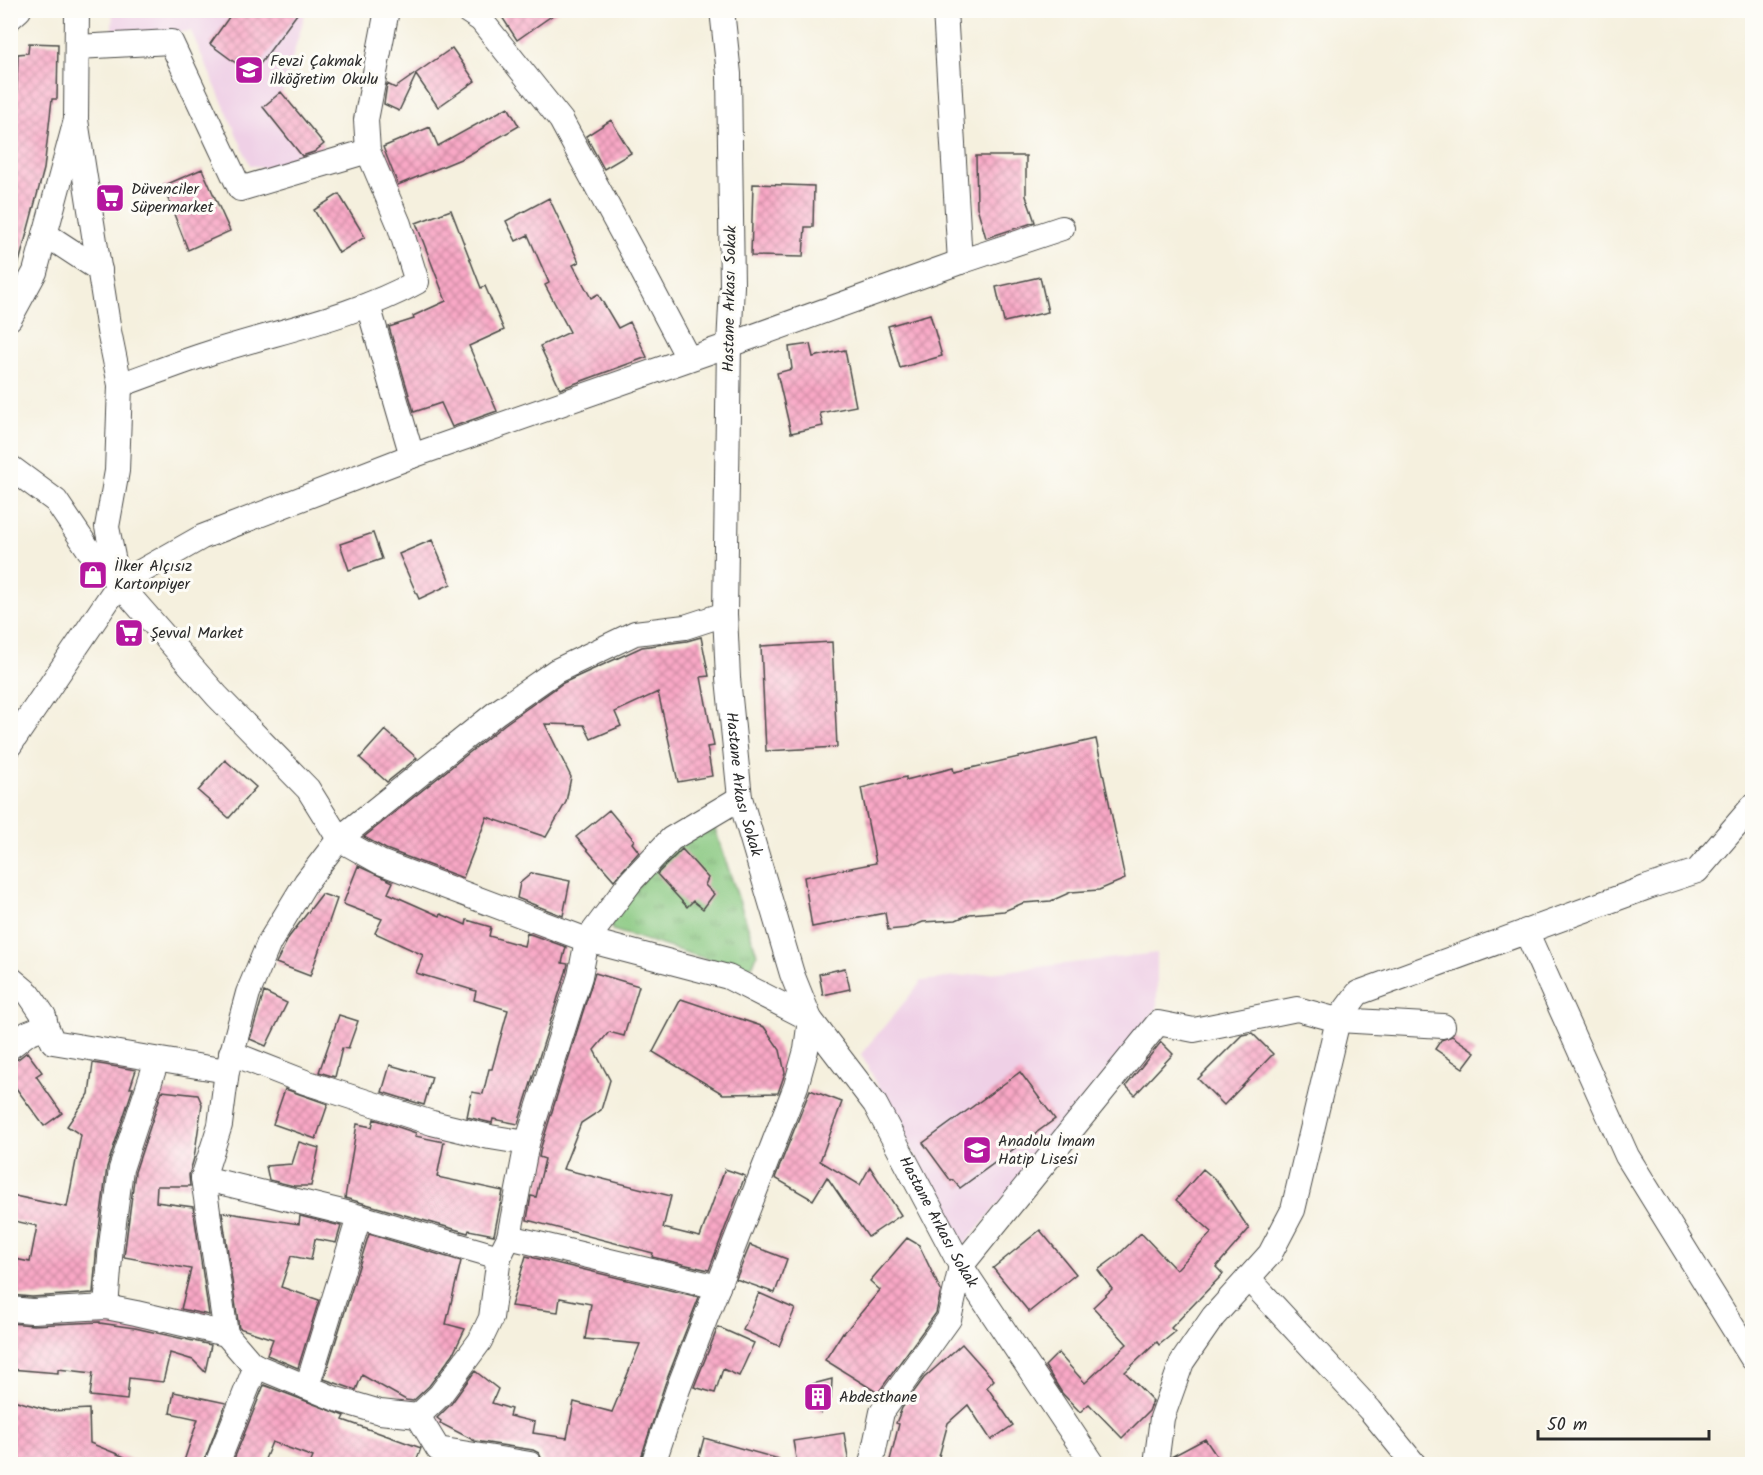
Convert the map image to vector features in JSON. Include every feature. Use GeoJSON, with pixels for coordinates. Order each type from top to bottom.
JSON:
{"type":"FeatureCollection","features":[{"type":"Feature","properties":{"kind":"street"},"geometry":{"type":"LineString","coordinates":[[10,18],[19,10]]}},
{"type":"Feature","properties":{"kind":"street"},"geometry":{"type":"LineString","coordinates":[[77,10],[76,120],[109,331],[120,385],[117,471],[107,527],[118,584]]}},
{"type":"Feature","properties":{"kind":"street"},"geometry":{"type":"LineString","coordinates":[[120,385],[206,354],[329,319],[391,296],[417,282],[399,224],[368,151],[366,120],[387,10]]}},
{"type":"Feature","properties":{"kind":"street"},"geometry":{"type":"LineString","coordinates":[[466,10],[481,20],[561,120],[688,358]]}},
{"type":"Feature","properties":{"kind":"street","name":"Hastane Arkası Sokak"},"geometry":{"type":"LineString","coordinates":[[722,10],[729,74],[732,286],[725,614],[728,678],[740,798],[792,974],[810,1019],[875,1104],[961,1266],[1091,1463]]}},
{"type":"Feature","properties":{"kind":"street"},"geometry":{"type":"LineString","coordinates":[[945,10],[960,262]]}},
{"type":"Feature","properties":{"kind":"street"},"geometry":{"type":"LineString","coordinates":[[77,46],[171,42],[240,189],[368,151]]}},
{"type":"Feature","properties":{"kind":"street"},"geometry":{"type":"LineString","coordinates":[[10,318],[35,272],[76,120]]}},
{"type":"Feature","properties":{"kind":"street"},"geometry":{"type":"LineString","coordinates":[[10,745],[118,584],[202,537],[412,456],[1062,228]]}},
{"type":"Feature","properties":{"kind":"street"},"geometry":{"type":"LineString","coordinates":[[45,234],[100,270]]}},
{"type":"Feature","properties":{"kind":"street"},"geometry":{"type":"LineString","coordinates":[[368,305],[412,456]]}},
{"type":"Feature","properties":{"kind":"street"},"geometry":{"type":"LineString","coordinates":[[10,467],[56,501],[89,550],[118,584],[217,696],[308,789],[339,839],[380,862],[587,940],[728,977],[810,1019],[806,1050],[796,1086],[678,1389],[653,1464]]}},
{"type":"Feature","properties":{"kind":"street"},"geometry":{"type":"LineString","coordinates":[[725,614],[685,627],[634,633],[556,671],[496,712],[339,839],[306,882],[269,943],[248,993],[229,1062],[220,1125],[203,1179],[226,1334],[251,1363],[336,1399],[380,1412],[418,1416],[440,1395],[480,1341],[491,1318],[527,1143],[580,976],[587,940],[632,880],[665,845],[740,798]]}},
{"type":"Feature","properties":{"kind":"street"},"geometry":{"type":"LineString","coordinates":[[1156,1464],[1162,1418],[1182,1362],[1212,1317],[1270,1254],[1293,1210],[1338,1020],[1358,993],[1697,871],[1752,807]]}},
{"type":"Feature","properties":{"kind":"street"},"geometry":{"type":"LineString","coordinates":[[1526,931],[1627,1156],[1752,1358]]}},
{"type":"Feature","properties":{"kind":"street"},"geometry":{"type":"LineString","coordinates":[[10,978],[29,994],[44,1016],[45,1026],[53,1042],[157,1060],[229,1062],[304,1082],[432,1123],[527,1143]]}},
{"type":"Feature","properties":{"kind":"street"},"geometry":{"type":"LineString","coordinates":[[871,1464],[882,1412],[949,1319],[961,1266],[1158,1023],[1194,1030],[1297,1009],[1338,1020],[1443,1026]]}},
{"type":"Feature","properties":{"kind":"street"},"geometry":{"type":"LineString","coordinates":[[10,1047],[28,1033],[45,1026]]}},
{"type":"Feature","properties":{"kind":"street"},"geometry":{"type":"LineString","coordinates":[[106,1307],[111,1245],[122,1169],[157,1060]]}},
{"type":"Feature","properties":{"kind":"street"},"geometry":{"type":"LineString","coordinates":[[203,1179],[359,1217],[718,1287]]}},
{"type":"Feature","properties":{"kind":"street"},"geometry":{"type":"LineString","coordinates":[[307,1387],[359,1217]]}},
{"type":"Feature","properties":{"kind":"street"},"geometry":{"type":"LineString","coordinates":[[1248,1278],[1370,1410],[1414,1464]]}},
{"type":"Feature","properties":{"kind":"street"},"geometry":{"type":"LineString","coordinates":[[10,1309],[32,1311],[106,1307],[226,1334]]}},
{"type":"Feature","properties":{"kind":"street"},"geometry":{"type":"LineString","coordinates":[[217,1464],[255,1366]]}},
{"type":"Feature","properties":{"kind":"street"},"geometry":{"type":"LineString","coordinates":[[418,1416],[441,1457],[530,1464]]}},
{"type":"Feature","properties":{"kind":"shaded area","name":"Fevzi Çakmak ilköğretim Okulu"},"geometry":{"type":"Polygon","coordinates":[[[113,11],[306,11],[280,100],[324,147],[273,170],[250,165],[191,31],[111,40],[113,11]]]}},
{"type":"Feature","properties":{"kind":"shaded area","name":"Anadolu İmam Hatip Lisesi"},"geometry":{"type":"Polygon","coordinates":[[[1157,953],[1157,1009],[964,1246],[861,1054],[922,981],[1157,953]]]}},
{"type":"Feature","properties":{"kind":"green space"},"geometry":{"type":"Polygon","coordinates":[[[713,823],[757,954],[753,965],[743,970],[612,930],[611,923],[649,873],[679,846],[713,823]]]}},
{"type":"Feature","properties":{"kind":"building"},"geometry":{"type":"Polygon","coordinates":[[[234,10],[300,10],[252,75],[210,44],[234,10]]]}},
{"type":"Feature","properties":{"kind":"building"},"geometry":{"type":"Polygon","coordinates":[[[511,10],[560,10],[517,40],[502,17],[511,10]]]}},
{"type":"Feature","properties":{"kind":"building"},"geometry":{"type":"Polygon","coordinates":[[[29,43],[58,44],[57,99],[52,99],[44,169],[17,270],[10,270],[10,109],[16,110],[18,54],[28,53],[29,43]]]}},
{"type":"Feature","properties":{"kind":"building"},"geometry":{"type":"Polygon","coordinates":[[[452,48],[475,81],[438,107],[416,75],[399,111],[384,104],[387,84],[395,88],[452,48]]]}},
{"type":"Feature","properties":{"kind":"building"},"geometry":{"type":"Polygon","coordinates":[[[281,92],[324,144],[314,152],[302,156],[263,107],[281,92]]]}},
{"type":"Feature","properties":{"kind":"building"},"geometry":{"type":"Polygon","coordinates":[[[508,107],[519,126],[463,158],[398,185],[383,147],[430,127],[438,146],[508,107]]]}},
{"type":"Feature","properties":{"kind":"building"},"geometry":{"type":"Polygon","coordinates":[[[611,120],[631,153],[604,169],[586,136],[611,120]]]}},
{"type":"Feature","properties":{"kind":"building"},"geometry":{"type":"Polygon","coordinates":[[[976,156],[1026,156],[1026,196],[1035,222],[986,238],[977,207],[976,156]]]}},
{"type":"Feature","properties":{"kind":"building"},"geometry":{"type":"Polygon","coordinates":[[[202,169],[230,231],[188,250],[163,186],[202,169]]]}},
{"type":"Feature","properties":{"kind":"building"},"geometry":{"type":"Polygon","coordinates":[[[753,184],[814,186],[813,227],[805,227],[803,257],[751,256],[753,184]]]}},
{"type":"Feature","properties":{"kind":"building"},"geometry":{"type":"Polygon","coordinates":[[[339,194],[365,237],[339,253],[314,210],[339,194]]]}},
{"type":"Feature","properties":{"kind":"building"},"geometry":{"type":"Polygon","coordinates":[[[549,198],[579,262],[573,265],[591,298],[598,294],[618,328],[630,322],[647,357],[560,389],[540,346],[570,332],[545,285],[549,283],[528,235],[516,241],[506,221],[549,198]]]}},
{"type":"Feature","properties":{"kind":"building"},"geometry":{"type":"Polygon","coordinates":[[[451,210],[481,288],[485,286],[504,330],[469,346],[497,411],[452,427],[441,403],[414,412],[389,327],[414,319],[413,316],[446,301],[416,223],[451,210]]]}},
{"type":"Feature","properties":{"kind":"building"},"geometry":{"type":"Polygon","coordinates":[[[1040,277],[1048,312],[1004,322],[996,287],[1040,277]]]}},
{"type":"Feature","properties":{"kind":"building"},"geometry":{"type":"Polygon","coordinates":[[[930,314],[942,356],[900,368],[888,326],[930,314]]]}},
{"type":"Feature","properties":{"kind":"building"},"geometry":{"type":"Polygon","coordinates":[[[810,344],[813,357],[845,350],[856,406],[820,413],[823,426],[791,433],[777,373],[792,369],[789,347],[810,344]]]}},
{"type":"Feature","properties":{"kind":"building"},"geometry":{"type":"Polygon","coordinates":[[[373,533],[382,559],[349,570],[340,544],[373,533]]]}},
{"type":"Feature","properties":{"kind":"building"},"geometry":{"type":"Polygon","coordinates":[[[432,540],[451,584],[419,599],[399,554],[432,540]]]}},
{"type":"Feature","properties":{"kind":"building"},"geometry":{"type":"Polygon","coordinates":[[[701,637],[709,676],[701,677],[714,746],[707,747],[712,776],[678,782],[658,692],[615,712],[621,726],[591,739],[584,725],[545,724],[571,777],[566,802],[546,837],[487,817],[463,878],[386,849],[364,837],[505,724],[563,683],[642,647],[701,637]]]}},
{"type":"Feature","properties":{"kind":"building"},"geometry":{"type":"Polygon","coordinates":[[[832,642],[837,747],[766,751],[761,646],[832,642]]]}},
{"type":"Feature","properties":{"kind":"building"},"geometry":{"type":"Polygon","coordinates":[[[385,730],[417,758],[387,782],[360,758],[385,730]]]}},
{"type":"Feature","properties":{"kind":"building"},"geometry":{"type":"Polygon","coordinates":[[[1096,739],[1125,879],[1099,890],[1071,892],[1051,901],[1023,903],[1004,911],[970,914],[956,920],[923,922],[908,928],[888,930],[885,913],[812,927],[804,877],[876,863],[861,788],[953,768],[954,772],[1096,739]]]}},
{"type":"Feature","properties":{"kind":"building"},"geometry":{"type":"Polygon","coordinates":[[[225,760],[256,787],[229,818],[198,791],[225,760]]]}},
{"type":"Feature","properties":{"kind":"building"},"geometry":{"type":"Polygon","coordinates":[[[609,810],[634,840],[632,843],[639,852],[614,880],[576,837],[609,810]]]}},
{"type":"Feature","properties":{"kind":"building"},"geometry":{"type":"Polygon","coordinates":[[[682,849],[708,878],[705,885],[714,894],[703,909],[693,901],[687,907],[657,874],[682,849]]]}},
{"type":"Feature","properties":{"kind":"building"},"geometry":{"type":"Polygon","coordinates":[[[358,866],[393,882],[388,893],[466,925],[467,920],[491,927],[489,936],[524,946],[527,933],[566,947],[562,963],[568,964],[566,972],[518,1124],[493,1119],[492,1123],[467,1117],[472,1092],[483,1094],[508,1010],[474,1000],[476,991],[416,973],[423,955],[375,933],[382,919],[343,904],[358,866]]]}},
{"type":"Feature","properties":{"kind":"building"},"geometry":{"type":"Polygon","coordinates":[[[532,873],[570,881],[563,916],[517,898],[520,883],[532,873]]]}},
{"type":"Feature","properties":{"kind":"building"},"geometry":{"type":"Polygon","coordinates":[[[322,894],[337,899],[310,976],[276,963],[289,937],[322,894]]]}},
{"type":"Feature","properties":{"kind":"building"},"geometry":{"type":"Polygon","coordinates":[[[845,968],[850,989],[823,995],[819,974],[845,968]]]}},
{"type":"Feature","properties":{"kind":"building"},"geometry":{"type":"Polygon","coordinates":[[[595,973],[639,986],[624,1036],[609,1032],[594,1050],[610,1080],[601,1110],[581,1123],[563,1169],[671,1196],[663,1228],[700,1237],[725,1169],[745,1176],[709,1270],[652,1257],[653,1253],[527,1220],[531,1196],[536,1197],[545,1159],[539,1157],[541,1147],[595,973]]]}},
{"type":"Feature","properties":{"kind":"building"},"geometry":{"type":"Polygon","coordinates":[[[264,992],[287,1003],[266,1046],[250,1039],[264,992]]]}},
{"type":"Feature","properties":{"kind":"building"},"geometry":{"type":"Polygon","coordinates":[[[681,999],[764,1027],[780,1050],[785,1073],[778,1093],[723,1094],[653,1052],[681,999]]]}},
{"type":"Feature","properties":{"kind":"building"},"geometry":{"type":"Polygon","coordinates":[[[339,1015],[358,1021],[348,1049],[342,1048],[335,1077],[319,1072],[339,1015]]]}},
{"type":"Feature","properties":{"kind":"building"},"geometry":{"type":"Polygon","coordinates":[[[1252,1033],[1273,1054],[1224,1105],[1198,1079],[1242,1035],[1252,1033]]]}},
{"type":"Feature","properties":{"kind":"building"},"geometry":{"type":"Polygon","coordinates":[[[1452,1036],[1475,1052],[1463,1068],[1435,1049],[1441,1040],[1452,1036]]]}},
{"type":"Feature","properties":{"kind":"building"},"geometry":{"type":"Polygon","coordinates":[[[1161,1042],[1173,1054],[1135,1095],[1126,1086],[1161,1042]]]}},
{"type":"Feature","properties":{"kind":"building"},"geometry":{"type":"Polygon","coordinates":[[[27,1052],[42,1072],[36,1076],[62,1113],[44,1126],[10,1080],[10,1061],[18,1059],[27,1052]]]}},
{"type":"Feature","properties":{"kind":"building"},"geometry":{"type":"Polygon","coordinates":[[[93,1063],[136,1070],[130,1088],[133,1088],[107,1167],[93,1293],[32,1297],[10,1295],[10,1258],[30,1262],[37,1226],[10,1220],[10,1195],[67,1207],[81,1135],[67,1126],[89,1094],[93,1063]]]}},
{"type":"Feature","properties":{"kind":"building"},"geometry":{"type":"Polygon","coordinates":[[[390,1065],[432,1077],[424,1105],[382,1092],[390,1065]]]}},
{"type":"Feature","properties":{"kind":"building","name":"Anadolu İmam Hatip Lisesi"},"geometry":{"type":"Polygon","coordinates":[[[1020,1072],[1055,1119],[960,1188],[953,1180],[951,1181],[923,1143],[1020,1072]]]}},
{"type":"Feature","properties":{"kind":"building"},"geometry":{"type":"Polygon","coordinates":[[[285,1089],[328,1104],[316,1139],[273,1124],[285,1089]]]}},
{"type":"Feature","properties":{"kind":"building"},"geometry":{"type":"Polygon","coordinates":[[[810,1090],[842,1102],[820,1161],[860,1185],[870,1167],[901,1215],[868,1237],[827,1177],[813,1200],[775,1178],[810,1090]]]}},
{"type":"Feature","properties":{"kind":"building"},"geometry":{"type":"Polygon","coordinates":[[[162,1091],[198,1095],[202,1104],[194,1158],[189,1175],[190,1186],[157,1186],[156,1202],[193,1207],[209,1315],[181,1309],[191,1269],[124,1257],[135,1172],[162,1091]]]}},
{"type":"Feature","properties":{"kind":"building"},"geometry":{"type":"Polygon","coordinates":[[[374,1119],[416,1133],[415,1136],[444,1142],[437,1177],[503,1191],[494,1235],[469,1230],[468,1233],[345,1198],[357,1124],[372,1127],[374,1119]]]}},
{"type":"Feature","properties":{"kind":"building"},"geometry":{"type":"Polygon","coordinates":[[[299,1142],[319,1148],[311,1186],[294,1186],[269,1180],[266,1166],[292,1164],[299,1142]]]}},
{"type":"Feature","properties":{"kind":"building"},"geometry":{"type":"Polygon","coordinates":[[[1203,1169],[1217,1181],[1249,1229],[1216,1267],[1223,1274],[1171,1328],[1175,1332],[1159,1345],[1157,1342],[1125,1372],[1153,1401],[1149,1411],[1122,1438],[1089,1404],[1080,1412],[1062,1393],[1045,1366],[1058,1353],[1085,1383],[1127,1344],[1093,1307],[1112,1289],[1098,1270],[1141,1233],[1176,1270],[1212,1232],[1176,1200],[1203,1169]]]}},
{"type":"Feature","properties":{"kind":"building"},"geometry":{"type":"Polygon","coordinates":[[[222,1212],[299,1224],[300,1216],[341,1226],[336,1243],[315,1239],[311,1260],[291,1256],[281,1287],[319,1300],[298,1368],[267,1355],[273,1339],[239,1328],[222,1212]]]}},
{"type":"Feature","properties":{"kind":"building"},"geometry":{"type":"Polygon","coordinates":[[[1040,1230],[1076,1274],[1029,1312],[993,1268],[1040,1230]]]}},
{"type":"Feature","properties":{"kind":"building"},"geometry":{"type":"Polygon","coordinates":[[[369,1234],[461,1261],[446,1324],[465,1329],[453,1354],[429,1386],[413,1401],[406,1400],[362,1375],[356,1390],[324,1379],[369,1234]]]}},
{"type":"Feature","properties":{"kind":"building"},"geometry":{"type":"Polygon","coordinates":[[[907,1238],[919,1245],[941,1291],[936,1313],[878,1393],[825,1360],[843,1332],[880,1290],[870,1281],[907,1238]]]}},
{"type":"Feature","properties":{"kind":"building"},"geometry":{"type":"Polygon","coordinates":[[[750,1245],[787,1259],[775,1293],[736,1279],[750,1245]]]}},
{"type":"Feature","properties":{"kind":"building"},"geometry":{"type":"Polygon","coordinates":[[[526,1256],[699,1297],[665,1384],[639,1464],[544,1464],[539,1453],[533,1450],[475,1441],[440,1423],[441,1421],[437,1418],[451,1404],[475,1371],[498,1389],[492,1403],[511,1409],[509,1416],[535,1422],[533,1433],[567,1438],[574,1402],[612,1412],[640,1344],[585,1339],[591,1304],[560,1298],[558,1312],[511,1306],[526,1256]]]}},
{"type":"Feature","properties":{"kind":"building"},"geometry":{"type":"Polygon","coordinates":[[[759,1293],[795,1309],[779,1346],[743,1330],[759,1293]]]}},
{"type":"Feature","properties":{"kind":"building"},"geometry":{"type":"Polygon","coordinates":[[[100,1322],[211,1345],[205,1372],[193,1360],[170,1353],[163,1382],[129,1378],[127,1400],[90,1396],[93,1373],[58,1369],[58,1373],[10,1369],[10,1323],[33,1325],[100,1322]]]}},
{"type":"Feature","properties":{"kind":"building"},"geometry":{"type":"Polygon","coordinates":[[[718,1327],[754,1343],[739,1376],[723,1369],[715,1393],[694,1387],[718,1327]]]}},
{"type":"Feature","properties":{"kind":"building"},"geometry":{"type":"Polygon","coordinates":[[[962,1344],[994,1380],[987,1387],[1013,1425],[991,1440],[968,1405],[948,1423],[937,1464],[889,1464],[899,1424],[896,1423],[902,1408],[924,1378],[962,1344]]]}},
{"type":"Feature","properties":{"kind":"building","name":"Abdesthane"},"geometry":{"type":"Polygon","coordinates":[[[832,1379],[831,1399],[821,1413],[810,1406],[806,1394],[813,1384],[832,1379]]]}},
{"type":"Feature","properties":{"kind":"building"},"geometry":{"type":"Polygon","coordinates":[[[264,1385],[345,1416],[343,1420],[421,1448],[415,1464],[310,1464],[313,1457],[272,1442],[263,1464],[232,1464],[264,1385]]]}},
{"type":"Feature","properties":{"kind":"building"},"geometry":{"type":"Polygon","coordinates":[[[174,1392],[226,1403],[203,1464],[183,1464],[198,1419],[170,1413],[174,1392]]]}},
{"type":"Feature","properties":{"kind":"building"},"geometry":{"type":"Polygon","coordinates":[[[10,1399],[51,1411],[89,1409],[90,1443],[142,1464],[10,1464],[10,1399]]]}},
{"type":"Feature","properties":{"kind":"building"},"geometry":{"type":"Polygon","coordinates":[[[844,1433],[849,1464],[797,1464],[793,1441],[844,1433]]]}},
{"type":"Feature","properties":{"kind":"building"},"geometry":{"type":"Polygon","coordinates":[[[704,1438],[779,1459],[778,1464],[697,1464],[704,1438]]]}},
{"type":"Feature","properties":{"kind":"building"},"geometry":{"type":"Polygon","coordinates":[[[1205,1439],[1222,1464],[1170,1464],[1171,1457],[1205,1439]]]}},
{"type":"Feature","properties":{"kind":"place","name":"Fevzi Çakmak ilköğretim Okulu"},"geometry":{"type":"Point","coordinates":[249,70]}},
{"type":"Feature","properties":{"kind":"place","name":"Düvenciler Süpermarket"},"geometry":{"type":"Point","coordinates":[110,198]}},
{"type":"Feature","properties":{"kind":"place","name":"İlker Alçısız Kartonpiyer"},"geometry":{"type":"Point","coordinates":[93,575]}},
{"type":"Feature","properties":{"kind":"place","name":"Şevval Market"},"geometry":{"type":"Point","coordinates":[129,633]}},
{"type":"Feature","properties":{"kind":"place","name":"Anadolu İmam Hatip Lisesi"},"geometry":{"type":"Point","coordinates":[977,1150]}},
{"type":"Feature","properties":{"kind":"place","name":"Abdesthane"},"geometry":{"type":"Point","coordinates":[818,1397]}}]}
